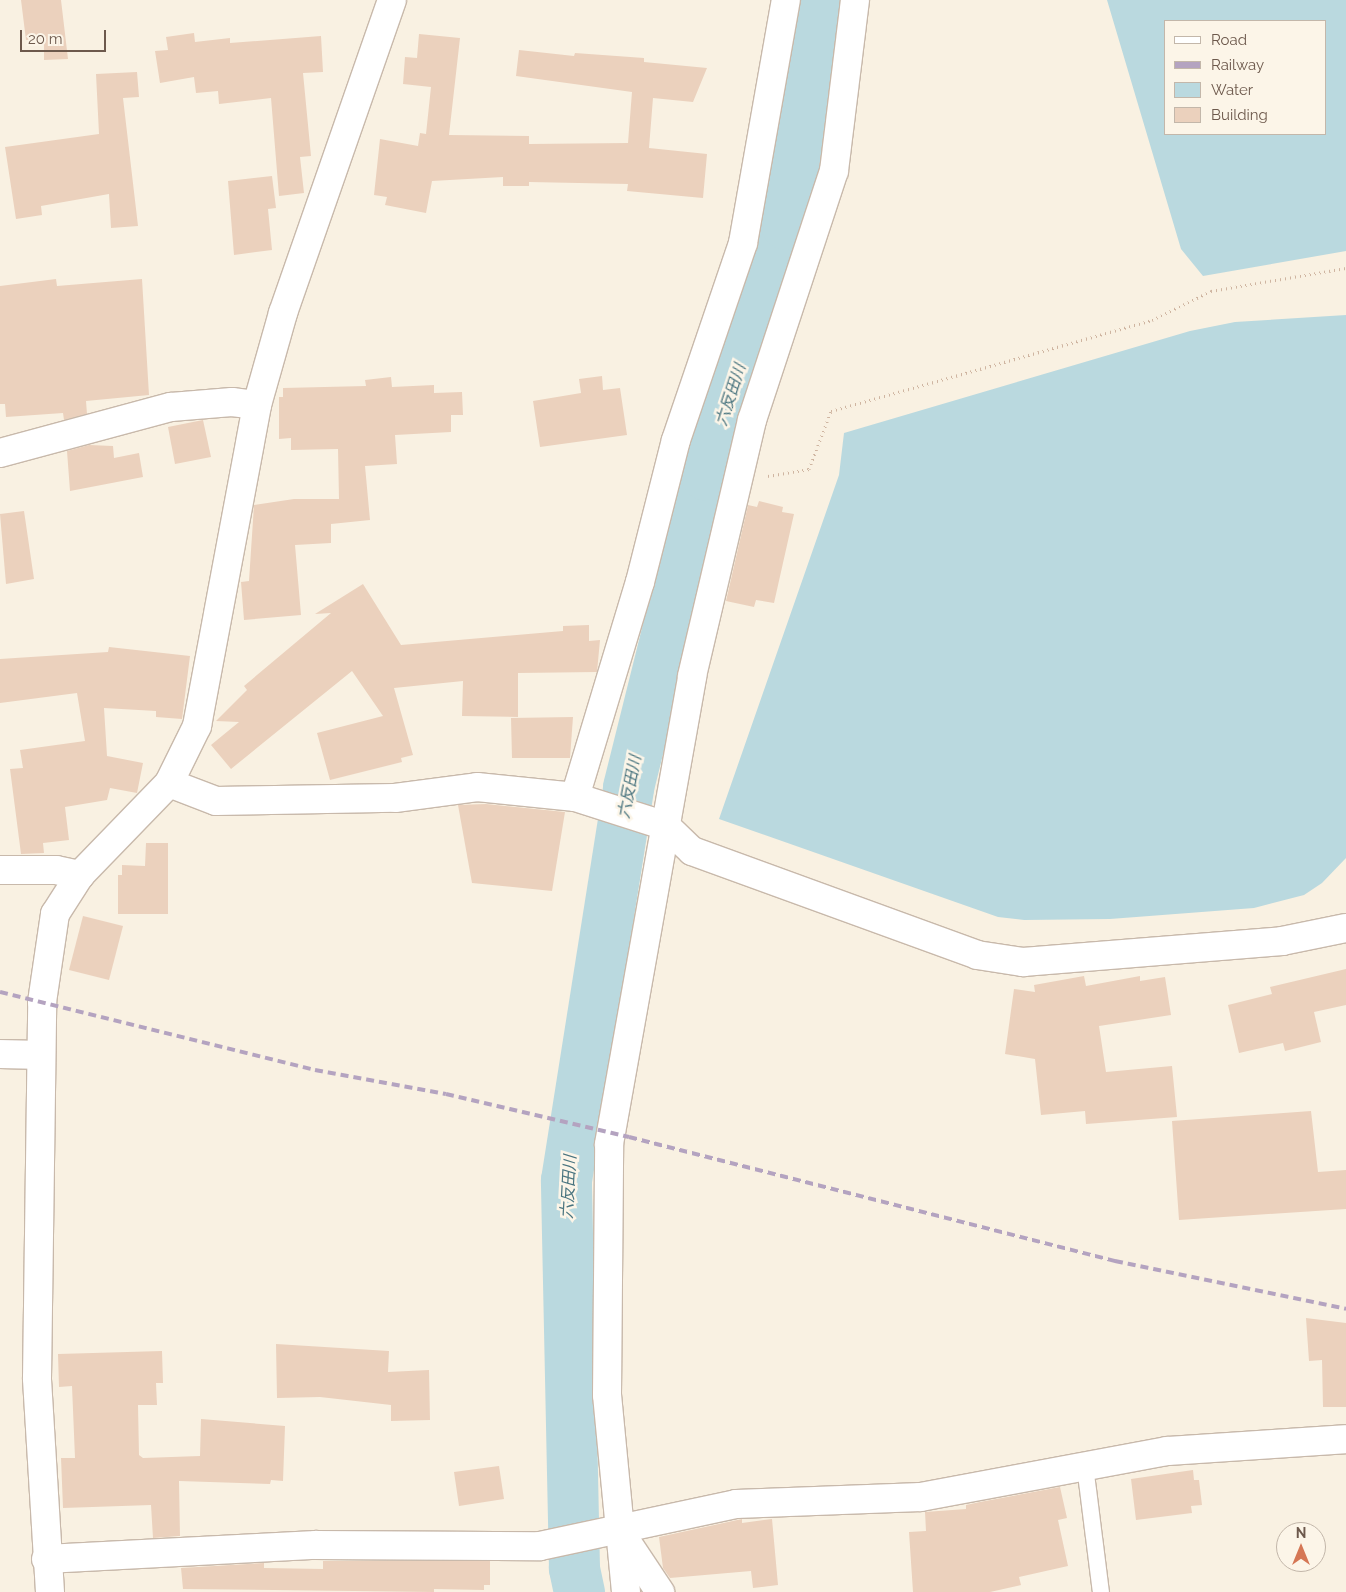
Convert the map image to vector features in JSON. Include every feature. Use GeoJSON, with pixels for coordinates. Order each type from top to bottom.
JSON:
{"type":"FeatureCollection","features":[{"type":"Feature","properties":{"kind":"street"},"geometry":{"type":"LineString","coordinates":[[50,1592],[46,1559],[37,1378],[42,1002],[55,914],[80,876],[170,783],[197,726],[257,405],[283,313],[392,0]]}},
{"type":"Feature","properties":{"kind":"street"},"geometry":{"type":"LineString","coordinates":[[581,798],[640,582],[676,440],[743,243],[786,0]]}},
{"type":"Feature","properties":{"kind":"street"},"geometry":{"type":"LineString","coordinates":[[626,1592],[607,1395],[609,1144],[660,824],[692,676],[752,420],[834,170],[855,0]]}},
{"type":"Feature","properties":{"kind":"street"},"geometry":{"type":"LineString","coordinates":[[0,453],[172,407],[232,402],[257,405]]}},
{"type":"Feature","properties":{"kind":"street"},"geometry":{"type":"LineString","coordinates":[[170,783],[216,801],[395,798],[477,786],[581,798],[660,824],[692,851],[978,955],[1023,962],[1282,941],[1346,928]]}},
{"type":"Feature","properties":{"kind":"street"},"geometry":{"type":"LineString","coordinates":[[0,870],[56,870],[80,876]]}},
{"type":"Feature","properties":{"kind":"street"},"geometry":{"type":"LineString","coordinates":[[0,1054],[41,1055]]}},
{"type":"Feature","properties":{"kind":"street"},"geometry":{"type":"LineString","coordinates":[[46,1559],[316,1545],[540,1546],[620,1531],[655,1519],[736,1504],[920,1497],[1167,1451],[1346,1439]]}},
{"type":"Feature","properties":{"kind":"street"},"geometry":{"type":"LineString","coordinates":[[620,1531],[660,1592]]}},
{"type":"Feature","properties":{"kind":"lane"},"geometry":{"type":"LineString","coordinates":[[1085,1466],[1101,1592]]}},
{"type":"Feature","properties":{"kind":"path"},"geometry":{"type":"LineString","coordinates":[[741,466],[773,478],[809,470],[831,411],[1152,320],[1211,291],[1346,268]]}},
{"type":"Feature","properties":{"kind":"water"},"geometry":{"type":"Polygon","coordinates":[[[1107,0],[1346,0],[1346,251],[1203,276],[1181,249],[1107,0]]]}},
{"type":"Feature","properties":{"kind":"water"},"geometry":{"type":"Polygon","coordinates":[[[1346,315],[1346,858],[1322,883],[1304,895],[1254,908],[1110,919],[1024,920],[998,917],[719,819],[839,475],[844,433],[1190,331],[1235,322],[1346,315]]]}},
{"type":"Feature","properties":{"kind":"building"},"geometry":{"type":"Polygon","coordinates":[[[21,0],[61,0],[68,59],[44,60],[44,38],[26,40],[21,0]]]}},
{"type":"Feature","properties":{"kind":"building"},"geometry":{"type":"Polygon","coordinates":[[[194,33],[195,42],[230,38],[230,43],[321,36],[323,72],[303,73],[311,156],[300,157],[304,193],[279,196],[271,98],[219,104],[218,91],[196,93],[194,77],[160,83],[155,51],[168,50],[166,37],[194,33]]]}},
{"type":"Feature","properties":{"kind":"building"},"geometry":{"type":"Polygon","coordinates":[[[419,34],[460,38],[449,135],[529,136],[529,144],[628,143],[632,92],[516,76],[519,50],[574,56],[575,53],[644,58],[644,62],[707,68],[693,102],[653,98],[649,148],[707,154],[703,198],[627,191],[628,184],[529,182],[529,186],[503,186],[503,177],[432,181],[426,213],[385,205],[387,197],[374,195],[380,139],[418,146],[420,133],[426,134],[431,87],[403,84],[405,57],[417,58],[419,34]]]}},
{"type":"Feature","properties":{"kind":"building"},"geometry":{"type":"Polygon","coordinates":[[[137,72],[139,97],[123,98],[138,226],[111,228],[109,194],[41,206],[42,215],[16,219],[5,147],[99,134],[96,74],[137,72]]]}},
{"type":"Feature","properties":{"kind":"building"},"geometry":{"type":"Polygon","coordinates":[[[272,176],[276,208],[268,209],[272,250],[234,255],[228,181],[272,176]]]}},
{"type":"Feature","properties":{"kind":"building"},"geometry":{"type":"Polygon","coordinates":[[[56,279],[57,286],[142,279],[149,395],[86,401],[87,414],[64,420],[63,413],[6,417],[5,404],[0,404],[0,286],[56,279]]]}},
{"type":"Feature","properties":{"kind":"building"},"geometry":{"type":"Polygon","coordinates":[[[602,376],[603,390],[620,388],[627,435],[540,447],[533,401],[581,393],[579,379],[602,376]]]}},
{"type":"Feature","properties":{"kind":"building"},"geometry":{"type":"Polygon","coordinates":[[[391,377],[392,387],[434,385],[434,393],[462,392],[463,415],[451,415],[451,432],[395,435],[397,464],[365,466],[370,520],[331,524],[331,543],[295,545],[301,615],[244,620],[241,582],[249,581],[254,505],[294,499],[339,499],[338,449],[291,450],[291,438],[279,439],[279,397],[283,397],[283,388],[366,386],[365,380],[391,377]]]}},
{"type":"Feature","properties":{"kind":"building"},"geometry":{"type":"Polygon","coordinates":[[[203,420],[211,457],[175,464],[168,427],[203,420]]]}},
{"type":"Feature","properties":{"kind":"building"},"geometry":{"type":"Polygon","coordinates":[[[89,445],[113,446],[114,458],[139,453],[143,477],[70,491],[67,451],[89,445]]]}},
{"type":"Feature","properties":{"kind":"building"},"geometry":{"type":"Polygon","coordinates":[[[759,501],[783,507],[782,512],[794,514],[774,603],[756,600],[754,607],[726,601],[748,505],[757,507],[759,501]]]}},
{"type":"Feature","properties":{"kind":"building"},"geometry":{"type":"Polygon","coordinates":[[[24,511],[34,579],[6,584],[0,514],[24,511]]]}},
{"type":"Feature","properties":{"kind":"building"},"geometry":{"type":"Polygon","coordinates":[[[363,584],[401,645],[563,631],[563,626],[589,625],[589,641],[600,640],[597,672],[518,673],[518,717],[462,716],[463,681],[394,688],[413,755],[401,758],[402,762],[330,780],[317,733],[383,716],[352,671],[231,769],[211,745],[239,722],[216,721],[247,690],[244,686],[331,613],[315,614],[363,584]]]}},
{"type":"Feature","properties":{"kind":"building"},"geometry":{"type":"Polygon","coordinates":[[[109,647],[190,656],[182,719],[156,717],[156,711],[104,708],[107,756],[143,763],[137,793],[110,788],[107,800],[65,807],[69,840],[43,843],[44,853],[21,854],[10,769],[23,768],[20,750],[85,741],[77,693],[0,703],[0,659],[108,652],[109,647]]]}},
{"type":"Feature","properties":{"kind":"building"},"geometry":{"type":"Polygon","coordinates":[[[573,717],[570,758],[512,758],[511,718],[573,717]]]}},
{"type":"Feature","properties":{"kind":"building"},"geometry":{"type":"Polygon","coordinates":[[[486,804],[565,812],[552,891],[472,883],[458,805],[486,804]]]}},
{"type":"Feature","properties":{"kind":"building"},"geometry":{"type":"Polygon","coordinates":[[[146,843],[168,843],[168,914],[118,914],[118,875],[122,875],[122,865],[145,866],[146,843]]]}},
{"type":"Feature","properties":{"kind":"building"},"geometry":{"type":"Polygon","coordinates":[[[83,916],[123,926],[109,980],[69,970],[83,916]]]}},
{"type":"Feature","properties":{"kind":"building"},"geometry":{"type":"Polygon","coordinates":[[[1346,969],[1346,1005],[1314,1012],[1321,1042],[1285,1051],[1283,1043],[1239,1053],[1228,1005],[1272,994],[1270,987],[1346,969]]]}},
{"type":"Feature","properties":{"kind":"building"},"geometry":{"type":"Polygon","coordinates":[[[1084,976],[1086,986],[1140,976],[1140,981],[1165,977],[1171,1015],[1099,1026],[1106,1072],[1172,1066],[1177,1117],[1086,1124],[1085,1111],[1041,1115],[1035,1059],[1005,1054],[1014,989],[1035,992],[1034,985],[1084,976]]]}},
{"type":"Feature","properties":{"kind":"building"},"geometry":{"type":"Polygon","coordinates":[[[1311,1111],[1318,1172],[1346,1170],[1346,1209],[1179,1220],[1172,1121],[1311,1111]]]}},
{"type":"Feature","properties":{"kind":"building"},"geometry":{"type":"Polygon","coordinates":[[[1306,1318],[1346,1323],[1346,1407],[1323,1407],[1322,1360],[1309,1361],[1306,1318]]]}},
{"type":"Feature","properties":{"kind":"building"},"geometry":{"type":"Polygon","coordinates":[[[276,1344],[389,1351],[388,1372],[429,1370],[430,1420],[391,1421],[391,1405],[320,1397],[277,1398],[276,1344]]]}},
{"type":"Feature","properties":{"kind":"building"},"geometry":{"type":"Polygon","coordinates":[[[162,1351],[163,1383],[156,1383],[157,1405],[138,1405],[139,1455],[143,1458],[200,1456],[201,1419],[285,1426],[283,1481],[271,1480],[270,1484],[179,1481],[180,1536],[153,1538],[151,1505],[63,1508],[61,1458],[75,1458],[72,1386],[59,1387],[58,1354],[162,1351]]]}},
{"type":"Feature","properties":{"kind":"building"},"geometry":{"type":"Polygon","coordinates":[[[499,1466],[504,1499],[459,1506],[454,1472],[499,1466]]]}},
{"type":"Feature","properties":{"kind":"building"},"geometry":{"type":"Polygon","coordinates":[[[1193,1470],[1194,1480],[1199,1480],[1202,1505],[1191,1506],[1192,1513],[1136,1520],[1131,1479],[1193,1470]]]}},
{"type":"Feature","properties":{"kind":"building"},"geometry":{"type":"Polygon","coordinates":[[[1060,1487],[1067,1518],[1058,1520],[1068,1566],[1019,1577],[1021,1585],[990,1592],[913,1592],[909,1532],[926,1531],[925,1512],[966,1509],[966,1505],[1060,1487]]]}},
{"type":"Feature","properties":{"kind":"building"},"geometry":{"type":"Polygon","coordinates":[[[742,1519],[742,1523],[772,1519],[778,1585],[753,1588],[751,1571],[670,1578],[663,1568],[659,1537],[742,1519]]]}},
{"type":"Feature","properties":{"kind":"building"},"geometry":{"type":"Polygon","coordinates":[[[323,1561],[490,1561],[490,1585],[484,1585],[484,1590],[434,1589],[434,1592],[183,1589],[181,1568],[264,1563],[264,1568],[323,1569],[323,1561]]]}},
{"type":"Feature","properties":{"kind":"waterway","name":"六反田川"},"geometry":{"type":"LineString","coordinates":[[579,1592],[574,1568],[566,1180],[628,787],[706,475],[786,224],[814,0]]}},
{"type":"Feature","properties":{"kind":"railway"},"geometry":{"type":"LineString","coordinates":[[0,992],[315,1070],[446,1094],[629,1137],[1115,1261],[1346,1309]]}}]}
